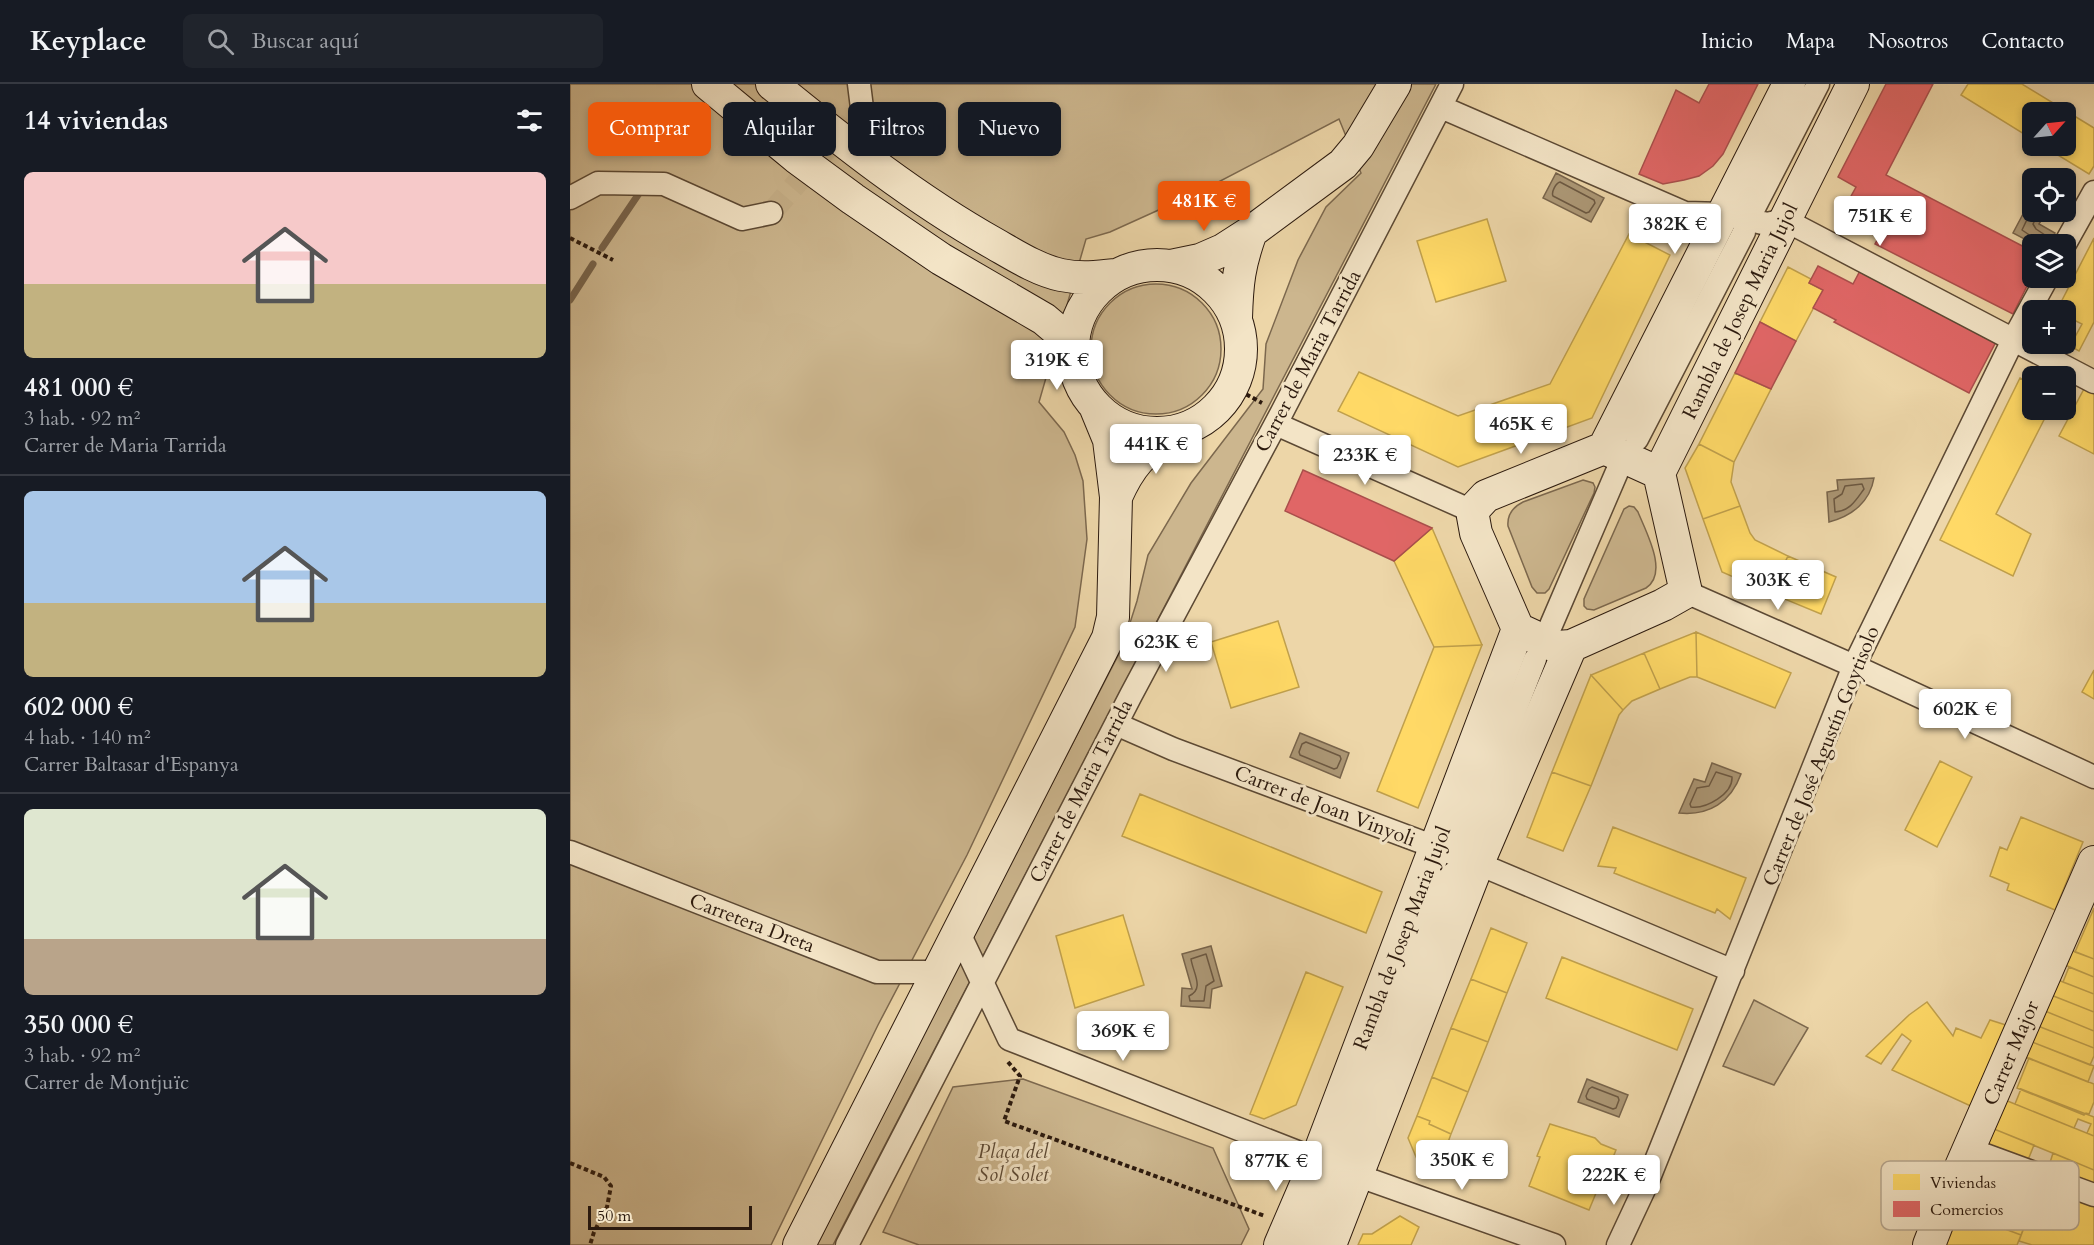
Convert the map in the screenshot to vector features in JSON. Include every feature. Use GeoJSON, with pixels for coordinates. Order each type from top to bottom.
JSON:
{"type":"FeatureCollection","features":[{"type":"Feature","properties":{"kind":"street"},"geometry":{"type":"LineString","coordinates":[[708,84],[796,157],[853,199],[941,259],[1044,319],[1057,330],[1073,352]]}},
{"type":"Feature","properties":{"kind":"street"},"geometry":{"type":"LineString","coordinates":[[772,84],[880,170],[952,220],[1038,267],[1062,275],[1086,278],[1116,275],[1143,266],[1171,266],[1213,255],[1251,232],[1343,164],[1358,146],[1395,84]]}},
{"type":"Feature","properties":{"kind":"street"},"geometry":{"type":"LineString","coordinates":[[859,84],[861,102]]}},
{"type":"Feature","properties":{"kind":"street","name":"Carrer de Maria Tarrida"},"geometry":{"type":"LineString","coordinates":[[847,1245],[1116,724],[1452,84]]}},
{"type":"Feature","properties":{"kind":"street","name":"Rambla de Josep Maria Jujol"},"geometry":{"type":"LineString","coordinates":[[1637,439],[1740,219],[1789,84]]}},
{"type":"Feature","properties":{"kind":"street","name":"Rambla de Josep Maria Jujol"},"geometry":{"type":"LineString","coordinates":[[1330,1245],[1336,1166],[1457,859],[1560,638],[1612,458],[1740,219],[1818,84]]}},
{"type":"Feature","properties":{"kind":"street","name":"Rambla de Josep Maria Jujol"},"geometry":{"type":"LineString","coordinates":[[1659,473],[1853,84]]}},
{"type":"Feature","properties":{"kind":"street"},"geometry":{"type":"LineString","coordinates":[[1441,107],[1685,213],[1767,224],[1785,220],[2086,378]]}},
{"type":"Feature","properties":{"kind":"street"},"geometry":{"type":"LineString","coordinates":[[570,198],[598,183],[664,184],[742,219],[771,213]]}},
{"type":"Feature","properties":{"kind":"street"},"geometry":{"type":"LineString","coordinates":[[2071,234],[2094,192]]}},
{"type":"Feature","properties":{"kind":"street"},"geometry":{"type":"LineString","coordinates":[[1095,406],[1108,418],[1130,429],[1146,433],[1186,429],[1207,417],[1224,401],[1233,387],[1239,369],[1242,348],[1236,318],[1236,287],[1241,260],[1251,232]]}},
{"type":"Feature","properties":{"kind":"street"},"geometry":{"type":"LineString","coordinates":[[1171,266],[1196,274],[1210,283],[1228,303],[1236,318]]}},
{"type":"Feature","properties":{"kind":"street"},"geometry":{"type":"LineString","coordinates":[[799,1245],[1108,638],[1113,617],[1116,497],[1109,440],[1095,406],[1079,381],[1073,352],[1075,329],[1084,308],[1098,289],[1116,275]]}},
{"type":"Feature","properties":{"kind":"street","name":"Carrer de José Agustín Goytisolo"},"geometry":{"type":"LineString","coordinates":[[1618,1245],[1647,1184],[1854,666],[2013,340],[2042,288]]}},
{"type":"Feature","properties":{"kind":"street"},"geometry":{"type":"LineString","coordinates":[[1278,419],[1472,511]]}},
{"type":"Feature","properties":{"kind":"street"},"geometry":{"type":"LineString","coordinates":[[1116,497],[1127,472],[1140,456],[1171,432]]}},
{"type":"Feature","properties":{"kind":"street"},"geometry":{"type":"LineString","coordinates":[[1472,511],[1486,496],[1612,458],[1659,473],[1686,592]]}},
{"type":"Feature","properties":{"kind":"street"},"geometry":{"type":"LineString","coordinates":[[1472,511],[1476,533],[1518,629],[1557,647],[1560,638],[1663,605],[1686,592]]}},
{"type":"Feature","properties":{"kind":"street"},"geometry":{"type":"LineString","coordinates":[[1686,592],[1854,666],[2094,777]]}},
{"type":"Feature","properties":{"kind":"street","name":"Rambla de Josep Maria Jujol"},"geometry":{"type":"LineString","coordinates":[[1457,859],[1518,629]]}},
{"type":"Feature","properties":{"kind":"street","name":"Rambla de Josep Maria Jujol"},"geometry":{"type":"LineString","coordinates":[[1303,1245],[1535,659]]}},
{"type":"Feature","properties":{"kind":"street","name":"Carrer de Joan Vinyoli"},"geometry":{"type":"LineString","coordinates":[[1116,724],[1173,749],[1457,859],[1733,971]]}},
{"type":"Feature","properties":{"kind":"street","name":"Carretera Dreta"},"geometry":{"type":"LineString","coordinates":[[570,852],[877,972],[938,972]]}},
{"type":"Feature","properties":{"kind":"street","name":"Carrer Major"},"geometry":{"type":"LineString","coordinates":[[1964,1161],[2094,862]]}},
{"type":"Feature","properties":{"kind":"street"},"geometry":{"type":"LineString","coordinates":[[958,932],[1009,1039],[1336,1166],[1554,1245]]}},
{"type":"Feature","properties":{"kind":"street"},"geometry":{"type":"LineString","coordinates":[[1969,1149],[2002,1161]]}},
{"type":"Feature","properties":{"kind":"street","name":"Rambla de Josep Maria Jujol"},"geometry":{"type":"LineString","coordinates":[[1274,1231],[1336,1166]]}},
{"type":"Feature","properties":{"kind":"street"},"geometry":{"type":"LineString","coordinates":[[2079,1189],[2094,1195]]}},
{"type":"Feature","properties":{"kind":"street","name":"Carrer Major"},"geometry":{"type":"LineString","coordinates":[[1929,1245],[1935,1230]]}},
{"type":"Feature","properties":{"kind":"path"},"geometry":{"type":"LineString","coordinates":[[570,238],[613,260]]}},
{"type":"Feature","properties":{"kind":"path"},"geometry":{"type":"LineString","coordinates":[[1233,387],[1278,419]]}},
{"type":"Feature","properties":{"kind":"path"},"geometry":{"type":"LineString","coordinates":[[1001,1055],[1020,1076],[1004,1121],[1274,1231]]}},
{"type":"Feature","properties":{"kind":"path"},"geometry":{"type":"LineString","coordinates":[[570,1163],[604,1177],[611,1186],[607,1207],[590,1245]]}},
{"type":"Feature","properties":{"kind":"green space"},"geometry":{"type":"Polygon","coordinates":[[[570,84],[1436,84],[833,1245],[813,1245],[1122,648],[1148,555],[1191,483],[1263,389],[1266,344],[1298,260],[1326,207],[1361,173],[1339,119],[1205,189],[1110,232],[1086,239],[1039,402],[1064,432],[1075,455],[1083,481],[1087,539],[1075,627],[967,855],[878,1025],[771,1245],[570,1245],[570,84]]]}},
{"type":"Feature","properties":{"kind":"green space"},"geometry":{"type":"Polygon","coordinates":[[[1156,284],[1181,289],[1202,303],[1216,324],[1221,349],[1216,374],[1202,395],[1181,409],[1156,414],[1131,409],[1110,395],[1096,374],[1091,349],[1096,324],[1110,303],[1131,289],[1156,284]]]}},
{"type":"Feature","properties":{"kind":"green space"},"geometry":{"type":"Polygon","coordinates":[[[1583,480],[1593,483],[1594,493],[1549,589],[1545,593],[1537,593],[1532,587],[1508,526],[1510,515],[1516,506],[1523,502],[1583,480]]]}},
{"type":"Feature","properties":{"kind":"green space"},"geometry":{"type":"Polygon","coordinates":[[[1629,506],[1634,507],[1638,512],[1654,552],[1656,573],[1653,581],[1646,588],[1594,610],[1587,609],[1584,606],[1584,599],[1624,509],[1629,506]]]}},
{"type":"Feature","properties":{"kind":"green space"},"geometry":{"type":"Polygon","coordinates":[[[1754,1000],[1808,1028],[1774,1085],[1723,1066],[1754,1000]]]}},
{"type":"Feature","properties":{"kind":"green space","name":"Plaça del Sol Solet"},"geometry":{"type":"Polygon","coordinates":[[[1023,1079],[1213,1148],[1249,1229],[1241,1245],[919,1245],[883,1232],[953,1087],[1023,1079]]]}},
{"type":"Feature","properties":{"kind":"water"},"geometry":{"type":"Polygon","coordinates":[[[1556,173],[1604,198],[1591,222],[1543,198],[1556,173]]]}},
{"type":"Feature","properties":{"kind":"water"},"geometry":{"type":"Polygon","coordinates":[[[2022,216],[2022,222],[2040,222],[2039,224],[2055,233],[2022,234],[2022,238],[2013,233],[2022,216]]]}},
{"type":"Feature","properties":{"kind":"water"},"geometry":{"type":"Polygon","coordinates":[[[1874,478],[1869,494],[1859,507],[1829,522],[1827,492],[1838,490],[1837,480],[1874,478]]]}},
{"type":"Feature","properties":{"kind":"water"},"geometry":{"type":"Polygon","coordinates":[[[1300,733],[1349,753],[1340,778],[1290,757],[1300,733]]]}},
{"type":"Feature","properties":{"kind":"water"},"geometry":{"type":"Polygon","coordinates":[[[1712,763],[1741,774],[1737,784],[1725,799],[1709,809],[1679,813],[1694,779],[1705,782],[1712,763]]]}},
{"type":"Feature","properties":{"kind":"water"},"geometry":{"type":"Polygon","coordinates":[[[1211,946],[1222,986],[1212,989],[1210,1008],[1181,1006],[1182,988],[1192,989],[1182,954],[1211,946]]]}},
{"type":"Feature","properties":{"kind":"water"},"geometry":{"type":"Polygon","coordinates":[[[1587,1079],[1628,1095],[1619,1117],[1578,1102],[1587,1079]]]}},
{"type":"Feature","properties":{"kind":"building: Viviendas"},"geometry":{"type":"Polygon","coordinates":[[[1968,84],[2022,84],[2051,102],[2022,102],[2022,133],[1961,95],[1968,84]]]}},
{"type":"Feature","properties":{"kind":"building: Viviendas"},"geometry":{"type":"Polygon","coordinates":[[[2076,117],[2094,128],[2094,166],[2089,174],[2059,156],[2076,156],[2076,117]]]}},
{"type":"Feature","properties":{"kind":"building: Viviendas"},"geometry":{"type":"Polygon","coordinates":[[[1487,219],[1506,281],[1436,302],[1417,241],[1487,219]]]}},
{"type":"Feature","properties":{"kind":"building: Viviendas"},"geometry":{"type":"Polygon","coordinates":[[[1629,234],[1670,255],[1592,418],[1458,467],[1338,411],[1359,372],[1458,416],[1550,384],[1629,234]]]}},
{"type":"Feature","properties":{"kind":"building: Viviendas"},"geometry":{"type":"Polygon","coordinates":[[[2094,238],[2094,322],[2079,351],[2076,349],[2076,335],[2082,324],[2076,321],[2076,300],[2062,300],[2068,288],[2076,288],[2076,273],[2094,238]]]}},
{"type":"Feature","properties":{"kind":"building: Viviendas"},"geometry":{"type":"Polygon","coordinates":[[[1788,267],[1811,279],[1809,283],[1823,290],[1796,341],[1760,322],[1788,267]]]}},
{"type":"Feature","properties":{"kind":"building: Viviendas"},"geometry":{"type":"Polygon","coordinates":[[[1735,373],[1771,389],[1734,462],[1699,444],[1735,373]]]}},
{"type":"Feature","properties":{"kind":"building: Viviendas"},"geometry":{"type":"Polygon","coordinates":[[[2020,378],[2022,379],[2022,420],[2044,420],[1996,514],[2031,534],[2013,576],[1940,540],[2020,378]]]}},
{"type":"Feature","properties":{"kind":"building: Viviendas"},"geometry":{"type":"Polygon","coordinates":[[[2085,387],[2094,392],[2094,454],[2059,436],[2067,420],[2076,420],[2076,404],[2085,387]]]}},
{"type":"Feature","properties":{"kind":"building: Viviendas"},"geometry":{"type":"Polygon","coordinates":[[[1699,444],[1734,462],[1731,482],[1740,506],[1703,519],[1685,468],[1699,444]]]}},
{"type":"Feature","properties":{"kind":"building: Viviendas"},"geometry":{"type":"Polygon","coordinates":[[[1740,506],[1755,540],[1788,556],[1770,593],[1722,572],[1703,519],[1740,506]]]}},
{"type":"Feature","properties":{"kind":"building: Viviendas"},"geometry":{"type":"Polygon","coordinates":[[[1432,528],[1482,645],[1434,647],[1394,561],[1432,528]]]}},
{"type":"Feature","properties":{"kind":"building: Viviendas"},"geometry":{"type":"Polygon","coordinates":[[[1788,556],[1836,577],[1821,614],[1770,593],[1788,556]]]}},
{"type":"Feature","properties":{"kind":"building: Viviendas"},"geometry":{"type":"Polygon","coordinates":[[[1278,621],[1299,687],[1231,708],[1211,642],[1278,621]]]}},
{"type":"Feature","properties":{"kind":"building: Viviendas"},"geometry":{"type":"Polygon","coordinates":[[[1696,632],[1697,677],[1690,677],[1660,689],[1644,653],[1696,632]]]}},
{"type":"Feature","properties":{"kind":"building: Viviendas"},"geometry":{"type":"Polygon","coordinates":[[[1696,632],[1791,673],[1775,708],[1697,677],[1696,632]]]}},
{"type":"Feature","properties":{"kind":"building: Viviendas"},"geometry":{"type":"Polygon","coordinates":[[[1482,645],[1418,808],[1377,791],[1434,647],[1482,645]]]}},
{"type":"Feature","properties":{"kind":"building: Viviendas"},"geometry":{"type":"Polygon","coordinates":[[[1644,653],[1660,689],[1632,701],[1623,710],[1591,675],[1644,653]]]}},
{"type":"Feature","properties":{"kind":"building: Viviendas"},"geometry":{"type":"Polygon","coordinates":[[[2094,670],[2094,699],[2082,692],[2094,670]]]}},
{"type":"Feature","properties":{"kind":"building: Viviendas"},"geometry":{"type":"Polygon","coordinates":[[[1591,675],[1623,710],[1591,786],[1552,772],[1591,675]]]}},
{"type":"Feature","properties":{"kind":"building: Viviendas"},"geometry":{"type":"Polygon","coordinates":[[[1940,761],[1972,777],[1937,847],[1905,830],[1940,761]]]}},
{"type":"Feature","properties":{"kind":"building: Viviendas"},"geometry":{"type":"Polygon","coordinates":[[[1552,772],[1591,786],[1563,851],[1527,837],[1552,772]]]}},
{"type":"Feature","properties":{"kind":"building: Viviendas"},"geometry":{"type":"Polygon","coordinates":[[[1140,794],[1382,892],[1366,933],[1122,836],[1140,794]]]}},
{"type":"Feature","properties":{"kind":"building: Viviendas"},"geometry":{"type":"Polygon","coordinates":[[[2021,817],[2083,842],[2055,910],[2007,890],[2009,884],[1990,876],[2000,847],[2007,850],[2021,817]]]}},
{"type":"Feature","properties":{"kind":"building: Viviendas"},"geometry":{"type":"Polygon","coordinates":[[[1613,827],[1746,878],[1730,919],[1717,909],[1715,913],[1614,873],[1616,868],[1598,866],[1613,827]]]}},
{"type":"Feature","properties":{"kind":"building: Viviendas"},"geometry":{"type":"Polygon","coordinates":[[[2094,908],[2094,959],[2075,952],[2094,908]]]}},
{"type":"Feature","properties":{"kind":"building: Viviendas"},"geometry":{"type":"Polygon","coordinates":[[[1123,915],[1144,985],[1075,1008],[1056,936],[1123,915]]]}},
{"type":"Feature","properties":{"kind":"building: Viviendas"},"geometry":{"type":"Polygon","coordinates":[[[1491,928],[1527,943],[1507,993],[1471,979],[1491,928]]]}},
{"type":"Feature","properties":{"kind":"building: Viviendas"},"geometry":{"type":"Polygon","coordinates":[[[2071,950],[2094,959],[2094,977],[2065,965],[2071,950]]]}},
{"type":"Feature","properties":{"kind":"building: Viviendas"},"geometry":{"type":"Polygon","coordinates":[[[1562,957],[1693,1009],[1677,1050],[1546,998],[1562,957]]]}},
{"type":"Feature","properties":{"kind":"building: Viviendas"},"geometry":{"type":"Polygon","coordinates":[[[2069,967],[2094,977],[2094,994],[2063,982],[2069,967]]]}},
{"type":"Feature","properties":{"kind":"building: Viviendas"},"geometry":{"type":"Polygon","coordinates":[[[1306,972],[1343,987],[1296,1105],[1264,1119],[1250,1114],[1306,972]]]}},
{"type":"Feature","properties":{"kind":"building: Viviendas"},"geometry":{"type":"Polygon","coordinates":[[[1471,979],[1507,993],[1488,1042],[1451,1028],[1471,979]]]}},
{"type":"Feature","properties":{"kind":"building: Viviendas"},"geometry":{"type":"Polygon","coordinates":[[[2058,980],[2094,994],[2094,1012],[2051,995],[2058,980]]]}},
{"type":"Feature","properties":{"kind":"building: Viviendas"},"geometry":{"type":"Polygon","coordinates":[[[2051,995],[2094,1012],[2094,1031],[2045,1011],[2051,995]]]}},
{"type":"Feature","properties":{"kind":"building: Viviendas"},"geometry":{"type":"Polygon","coordinates":[[[1927,1002],[1953,1036],[1956,1028],[1981,1038],[1990,1020],[2009,1026],[1975,1108],[1892,1070],[1911,1041],[1902,1034],[1881,1064],[1866,1056],[1909,1015],[1927,1002]]]}},
{"type":"Feature","properties":{"kind":"building: Viviendas"},"geometry":{"type":"Polygon","coordinates":[[[2045,1011],[2094,1031],[2094,1048],[2038,1026],[2045,1011]]]}},
{"type":"Feature","properties":{"kind":"building: Viviendas"},"geometry":{"type":"Polygon","coordinates":[[[2038,1026],[2094,1048],[2094,1056],[2090,1065],[2032,1042],[2038,1026]]]}},
{"type":"Feature","properties":{"kind":"building: Viviendas"},"geometry":{"type":"Polygon","coordinates":[[[1451,1028],[1488,1042],[1468,1092],[1432,1077],[1451,1028]]]}},
{"type":"Feature","properties":{"kind":"building: Viviendas"},"geometry":{"type":"Polygon","coordinates":[[[2032,1042],[2094,1066],[2088,1082],[2025,1057],[2032,1042]]]}},
{"type":"Feature","properties":{"kind":"building: Viviendas"},"geometry":{"type":"Polygon","coordinates":[[[2029,1058],[2094,1084],[2094,1102],[2089,1114],[2084,1115],[2017,1088],[2029,1058]]]}},
{"type":"Feature","properties":{"kind":"building: Viviendas"},"geometry":{"type":"Polygon","coordinates":[[[1432,1077],[1468,1092],[1451,1134],[1417,1116],[1432,1077]]]}},
{"type":"Feature","properties":{"kind":"building: Viviendas"},"geometry":{"type":"Polygon","coordinates":[[[2021,1089],[2094,1117],[2094,1136],[2087,1133],[2091,1124],[2078,1119],[2074,1128],[2015,1104],[2021,1089]]]}},
{"type":"Feature","properties":{"kind":"building: Viviendas"},"geometry":{"type":"Polygon","coordinates":[[[2005,1100],[2094,1136],[2094,1170],[2079,1164],[2079,1161],[2072,1161],[1989,1127],[2005,1100]]]}},
{"type":"Feature","properties":{"kind":"building: Viviendas"},"geometry":{"type":"Polygon","coordinates":[[[1417,1116],[1451,1134],[1436,1176],[1422,1171],[1408,1138],[1417,1116]]]}},
{"type":"Feature","properties":{"kind":"building: Viviendas"},"geometry":{"type":"Polygon","coordinates":[[[1550,1124],[1595,1138],[1601,1144],[1616,1150],[1589,1210],[1529,1186],[1540,1157],[1537,1156],[1550,1124]]]}},
{"type":"Feature","properties":{"kind":"building: Viviendas"},"geometry":{"type":"Polygon","coordinates":[[[1989,1127],[2034,1145],[2028,1161],[2014,1161],[1982,1150],[1989,1127]]]}},
{"type":"Feature","properties":{"kind":"building: Viviendas"},"geometry":{"type":"Polygon","coordinates":[[[2053,1153],[2072,1161],[2050,1161],[2053,1153]]]}},
{"type":"Feature","properties":{"kind":"building: Viviendas"},"geometry":{"type":"Polygon","coordinates":[[[2079,1164],[2094,1170],[2094,1187],[2079,1181],[2079,1164]]]}},
{"type":"Feature","properties":{"kind":"building: Viviendas"},"geometry":{"type":"Polygon","coordinates":[[[2079,1199],[2094,1204],[2094,1245],[2032,1245],[2019,1241],[2023,1230],[2079,1230],[2079,1199]]]}},
{"type":"Feature","properties":{"kind":"building: Viviendas"},"geometry":{"type":"Polygon","coordinates":[[[1400,1216],[1419,1227],[1411,1245],[1358,1245],[1363,1234],[1372,1234],[1400,1216]]]}},
{"type":"Feature","properties":{"kind":"building: Viviendas"},"geometry":{"type":"Polygon","coordinates":[[[1946,1230],[2008,1230],[2021,1235],[2017,1245],[1940,1245],[1946,1230]]]}},
{"type":"Feature","properties":{"kind":"building: Viviendas"},"geometry":{"type":"Polygon","coordinates":[[[2008,1230],[2023,1230],[2021,1235],[2008,1230]]]}},
{"type":"Feature","properties":{"kind":"building: Comercios"},"geometry":{"type":"Polygon","coordinates":[[[1709,84],[1758,84],[1723,154],[1713,166],[1699,176],[1684,180],[1663,184],[1639,174],[1676,90],[1699,103],[1709,84]]]}},
{"type":"Feature","properties":{"kind":"building: Comercios"},"geometry":{"type":"Polygon","coordinates":[[[1886,84],[1933,84],[1886,175],[2022,246],[2022,288],[2026,288],[2013,314],[1875,244],[1883,229],[1844,209],[1856,187],[1838,177],[1886,84]]]}},
{"type":"Feature","properties":{"kind":"building: Comercios"},"geometry":{"type":"Polygon","coordinates":[[[1818,266],[1853,284],[1862,267],[1998,338],[1969,393],[1834,322],[1836,320],[1813,308],[1823,290],[1809,283],[1818,266]]]}},
{"type":"Feature","properties":{"kind":"building: Comercios"},"geometry":{"type":"Polygon","coordinates":[[[1760,322],[1796,341],[1771,389],[1735,373],[1760,322]]]}},
{"type":"Feature","properties":{"kind":"building: Comercios"},"geometry":{"type":"Polygon","coordinates":[[[1303,470],[1432,528],[1394,561],[1285,511],[1303,470]]]}},
{"type":"Feature","properties":{"kind":"waterway"},"geometry":{"type":"LineString","coordinates":[[602,248],[640,192]]}},
{"type":"Feature","properties":{"kind":"waterway"},"geometry":{"type":"LineString","coordinates":[[570,300],[593,264]]}},
{"type":"Feature","properties":{"kind":"tunnel"},"geometry":{"type":"LineString","coordinates":[[771,213],[848,124]]}}]}
